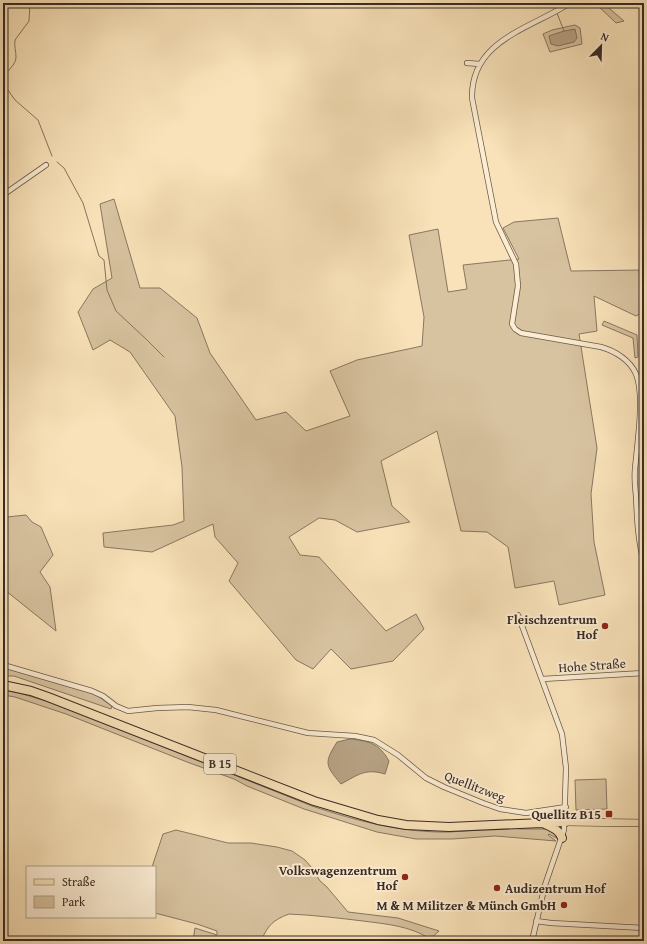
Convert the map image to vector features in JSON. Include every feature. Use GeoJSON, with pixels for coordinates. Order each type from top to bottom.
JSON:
{"type":"FeatureCollection","features":[{"type":"Feature","properties":{"kind":"highway","name":"B 15"},"geometry":{"type":"LineString","coordinates":[[3,685],[48,697],[314,801],[360,816],[406,825],[449,827],[565,822]]}},
{"type":"Feature","properties":{"kind":"highway"},"geometry":{"type":"LineString","coordinates":[[541,822],[557,830],[562,838]]}},
{"type":"Feature","properties":{"kind":"main road","name":"B 15"},"geometry":{"type":"LineString","coordinates":[[565,822],[644,823]]}},
{"type":"Feature","properties":{"kind":"street"},"geometry":{"type":"LineString","coordinates":[[570,3],[558,11],[509,35],[496,44],[480,64],[474,80],[472,98],[496,222],[514,256],[516,264],[518,286],[512,324],[521,334],[612,350],[630,364],[636,374],[641,391],[635,470],[637,522],[639,545],[644,563]]}},
{"type":"Feature","properties":{"kind":"street"},"geometry":{"type":"LineString","coordinates":[[467,63],[480,64]]}},
{"type":"Feature","properties":{"kind":"street"},"geometry":{"type":"LineString","coordinates":[[3,195],[46,165]]}},
{"type":"Feature","properties":{"kind":"street"},"geometry":{"type":"LineString","coordinates":[[637,447],[644,446]]}},
{"type":"Feature","properties":{"kind":"street"},"geometry":{"type":"LineString","coordinates":[[518,615],[562,734],[566,768],[566,807],[562,838],[554,855],[545,885],[532,941]]}},
{"type":"Feature","properties":{"kind":"street","name":"Quellitzweg"},"geometry":{"type":"LineString","coordinates":[[3,665],[92,691],[103,696],[116,706],[128,711],[165,707],[201,708],[216,710],[308,733],[365,737],[383,745],[426,778],[444,787],[500,809],[526,812],[566,807]]}},
{"type":"Feature","properties":{"kind":"street","name":"Hohe Straße"},"geometry":{"type":"LineString","coordinates":[[542,679],[644,672]]}},
{"type":"Feature","properties":{"kind":"street"},"geometry":{"type":"LineString","coordinates":[[536,921],[551,924],[644,928]]}},
{"type":"Feature","properties":{"kind":"green space"},"geometry":{"type":"Polygon","coordinates":[[[603,3],[624,21],[616,23],[596,4],[603,3]]]}},
{"type":"Feature","properties":{"kind":"green space"},"geometry":{"type":"Polygon","coordinates":[[[575,25],[580,28],[582,44],[550,52],[543,34],[552,30],[575,25]]]}},
{"type":"Feature","properties":{"kind":"green space"},"geometry":{"type":"Polygon","coordinates":[[[114,199],[140,288],[160,288],[197,318],[210,353],[256,420],[286,412],[306,431],[350,416],[330,371],[357,360],[422,346],[424,317],[409,235],[438,229],[448,292],[467,289],[463,265],[519,259],[503,228],[514,222],[558,218],[571,271],[642,270],[643,312],[636,316],[594,296],[597,331],[579,334],[597,448],[591,494],[594,542],[605,595],[559,605],[554,581],[515,588],[508,547],[487,532],[461,531],[437,431],[381,461],[392,506],[410,522],[357,532],[335,520],[319,518],[289,537],[300,555],[319,557],[386,631],[416,614],[424,629],[393,661],[351,669],[331,649],[313,669],[296,660],[229,581],[238,563],[215,537],[213,524],[152,552],[104,547],[103,533],[173,525],[184,521],[182,467],[175,416],[130,352],[110,340],[93,350],[78,312],[93,289],[112,278],[100,204],[114,199]]]}},
{"type":"Feature","properties":{"kind":"green space"},"geometry":{"type":"Polygon","coordinates":[[[604,321],[637,335],[638,357],[635,358],[633,338],[602,325],[604,321]]]}},
{"type":"Feature","properties":{"kind":"green space"},"geometry":{"type":"Polygon","coordinates":[[[3,515],[7,517],[26,515],[32,522],[41,527],[53,555],[40,572],[50,587],[56,631],[3,587],[3,515]]]}},
{"type":"Feature","properties":{"kind":"green space"},"geometry":{"type":"Polygon","coordinates":[[[3,668],[9,668],[95,694],[112,706],[111,709],[14,676],[3,676],[3,668]]]}},
{"type":"Feature","properties":{"kind":"green space"},"geometry":{"type":"Polygon","coordinates":[[[3,690],[53,703],[312,806],[346,817],[397,828],[432,832],[504,828],[550,829],[558,836],[556,838],[549,834],[548,835],[556,841],[495,836],[452,839],[416,839],[377,832],[304,809],[247,786],[234,779],[66,714],[15,697],[3,695],[3,690]]]}},
{"type":"Feature","properties":{"kind":"green space"},"geometry":{"type":"Polygon","coordinates":[[[606,779],[607,809],[576,810],[575,780],[606,779]]]}},
{"type":"Feature","properties":{"kind":"green space"},"geometry":{"type":"Polygon","coordinates":[[[176,830],[228,843],[251,843],[292,851],[305,860],[320,881],[348,912],[398,918],[439,931],[430,939],[407,928],[335,918],[289,914],[275,921],[266,931],[261,941],[193,941],[195,928],[217,935],[217,931],[156,913],[156,866],[152,866],[163,834],[176,830]]]}},
{"type":"Feature","properties":{"kind":"shaded area"},"geometry":{"type":"Polygon","coordinates":[[[575,29],[577,38],[574,42],[558,46],[551,44],[549,36],[575,29]]]}},
{"type":"Feature","properties":{"kind":"shaded area"},"geometry":{"type":"Polygon","coordinates":[[[350,739],[368,742],[381,750],[389,761],[385,774],[378,772],[362,773],[341,784],[329,768],[328,760],[337,742],[350,739]]]}},
{"type":"Feature","properties":{"kind":"waterway"},"geometry":{"type":"LineString","coordinates":[[3,77],[16,60],[15,40],[29,21],[30,3]]}},
{"type":"Feature","properties":{"kind":"waterway"},"geometry":{"type":"LineString","coordinates":[[555,4],[556,9]]}},
{"type":"Feature","properties":{"kind":"waterway"},"geometry":{"type":"LineString","coordinates":[[557,13],[564,31]]}},
{"type":"Feature","properties":{"kind":"waterway"},"geometry":{"type":"LineString","coordinates":[[3,88],[8,90],[15,100],[38,120],[52,156]]}},
{"type":"Feature","properties":{"kind":"waterway"},"geometry":{"type":"LineString","coordinates":[[57,162],[64,168],[83,203],[99,256],[104,260],[107,290],[116,311],[164,357]]}},
{"type":"Feature","properties":{"kind":"place","name":"Fleischzentrum Hof"},"geometry":{"type":"Point","coordinates":[605,626]}},
{"type":"Feature","properties":{"kind":"place","name":"Quellitz B15"},"geometry":{"type":"Point","coordinates":[609,814]}},
{"type":"Feature","properties":{"kind":"place","name":"Volkswagenzentrum Hof"},"geometry":{"type":"Point","coordinates":[405,877]}},
{"type":"Feature","properties":{"kind":"place","name":"Audizentrum Hof"},"geometry":{"type":"Point","coordinates":[497,888]}},
{"type":"Feature","properties":{"kind":"place","name":"M & M Militzer & Münch GmbH"},"geometry":{"type":"Point","coordinates":[564,905]}}]}
